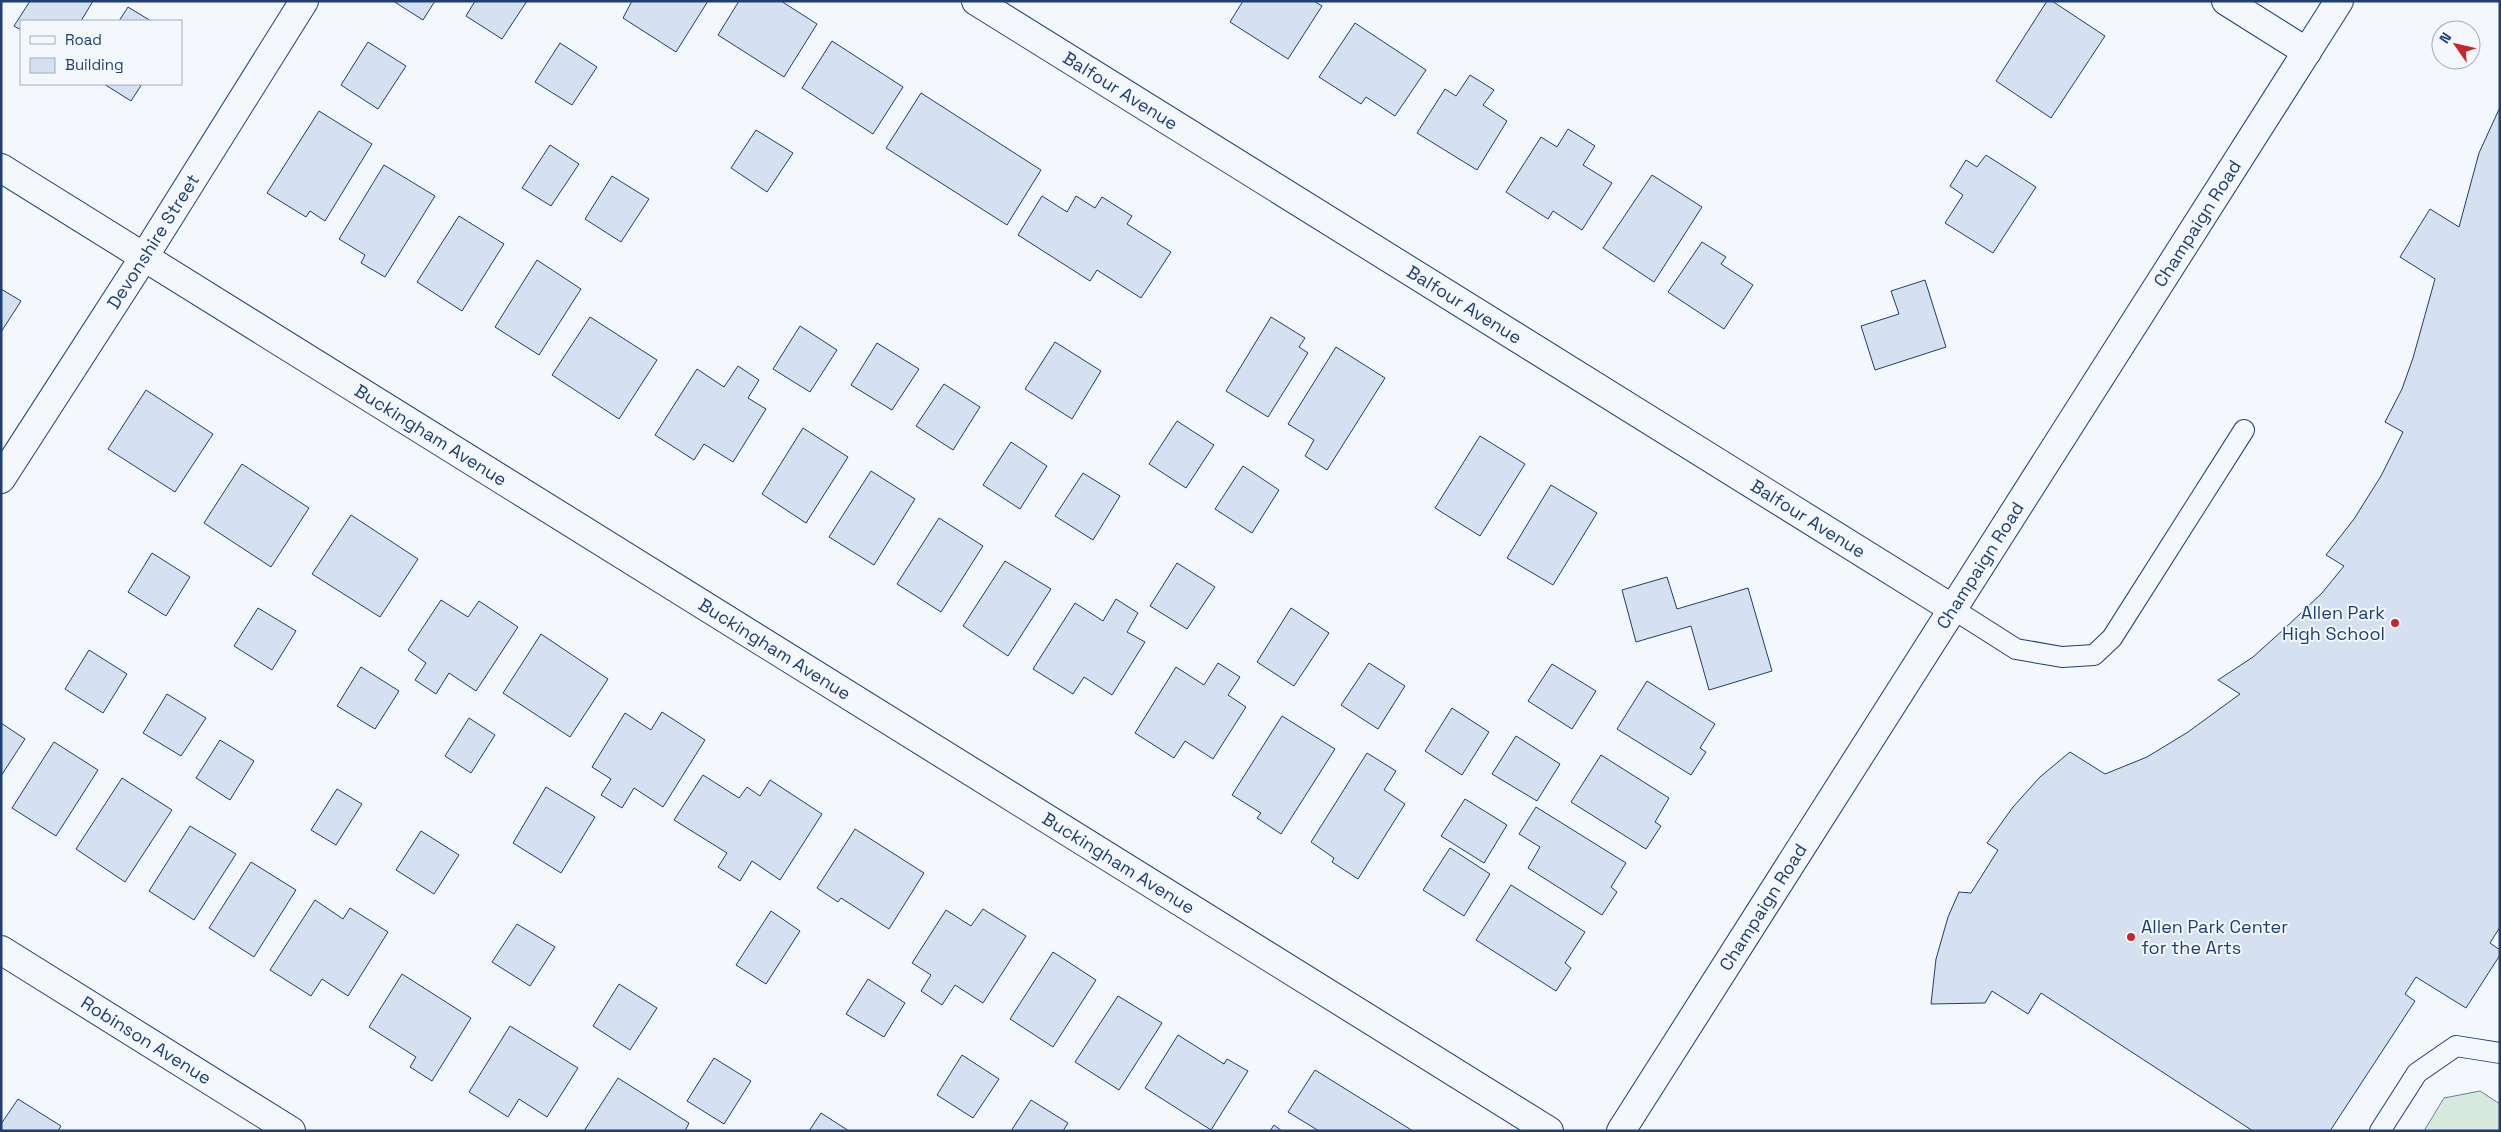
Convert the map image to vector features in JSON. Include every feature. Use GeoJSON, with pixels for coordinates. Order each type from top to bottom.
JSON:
{"type":"FeatureCollection","features":[{"type":"Feature","properties":{"kind":"street","name":"Devonshire Street"},"geometry":{"type":"LineString","coordinates":[[1,479],[144,257],[304,1]]}},
{"type":"Feature","properties":{"kind":"street","name":"Balfour Avenue"},"geometry":{"type":"LineString","coordinates":[[976,1],[1953,609]]}},
{"type":"Feature","properties":{"kind":"street"},"geometry":{"type":"LineString","coordinates":[[2226,1],[2307,52]]}},
{"type":"Feature","properties":{"kind":"street","name":"Champaign Road"},"geometry":{"type":"LineString","coordinates":[[1621,1131],[2339,1]]}},
{"type":"Feature","properties":{"kind":"street","name":"Buckingham Avenue"},"geometry":{"type":"LineString","coordinates":[[1,168],[1549,1131]]}},
{"type":"Feature","properties":{"kind":"street","name":"Robinson Avenue"},"geometry":{"type":"LineString","coordinates":[[1,950],[291,1131]]}},
{"type":"Feature","properties":{"kind":"lane"},"geometry":{"type":"LineString","coordinates":[[1953,609],[2016,649],[2062,657],[2094,655],[2112,638],[2244,430]]}},
{"type":"Feature","properties":{"kind":"lane"},"geometry":{"type":"LineString","coordinates":[[2380,1131],[2417,1073],[2456,1046],[2500,1053]]}},
{"type":"Feature","properties":{"kind":"shaded area"},"geometry":{"type":"Polygon","coordinates":[[[2480,1091],[2500,1104],[2500,1131],[2424,1131],[2444,1098],[2480,1091]]]}},
{"type":"Feature","properties":{"kind":"building"},"geometry":{"type":"Polygon","coordinates":[[[30,1],[93,1],[82,20],[20,20],[20,29],[14,26],[30,1]]]}},
{"type":"Feature","properties":{"kind":"building"},"geometry":{"type":"Polygon","coordinates":[[[393,1],[435,1],[423,20],[393,1]]]}},
{"type":"Feature","properties":{"kind":"building"},"geometry":{"type":"Polygon","coordinates":[[[475,1],[527,1],[502,39],[466,16],[475,1]]]}},
{"type":"Feature","properties":{"kind":"building"},"geometry":{"type":"Polygon","coordinates":[[[632,1],[708,1],[676,52],[623,18],[632,1]]]}},
{"type":"Feature","properties":{"kind":"building"},"geometry":{"type":"Polygon","coordinates":[[[739,1],[781,1],[817,24],[784,77],[718,35],[739,1]]]}},
{"type":"Feature","properties":{"kind":"building"},"geometry":{"type":"Polygon","coordinates":[[[1243,1],[1314,1],[1322,6],[1288,59],[1230,22],[1243,1]]]}},
{"type":"Feature","properties":{"kind":"building"},"geometry":{"type":"Polygon","coordinates":[[[2047,1],[2052,1],[2105,36],[2051,118],[1996,81],[2047,1]]]}},
{"type":"Feature","properties":{"kind":"building"},"geometry":{"type":"Polygon","coordinates":[[[128,7],[149,20],[120,20],[128,7]]]}},
{"type":"Feature","properties":{"kind":"building"},"geometry":{"type":"Polygon","coordinates":[[[1355,23],[1426,70],[1395,116],[1366,97],[1361,104],[1319,77],[1355,23]]]}},
{"type":"Feature","properties":{"kind":"building"},"geometry":{"type":"Polygon","coordinates":[[[832,41],[903,87],[873,134],[802,88],[832,41]]]}},
{"type":"Feature","properties":{"kind":"building"},"geometry":{"type":"Polygon","coordinates":[[[368,42],[406,66],[378,109],[341,85],[368,42]]]}},
{"type":"Feature","properties":{"kind":"building"},"geometry":{"type":"Polygon","coordinates":[[[560,43],[597,67],[572,105],[535,82],[560,43]]]}},
{"type":"Feature","properties":{"kind":"building"},"geometry":{"type":"Polygon","coordinates":[[[1470,75],[1494,90],[1483,105],[1507,121],[1477,170],[1417,133],[1445,89],[1456,96],[1470,75]]]}},
{"type":"Feature","properties":{"kind":"building"},"geometry":{"type":"Polygon","coordinates":[[[106,85],[141,85],[131,101],[106,85]]]}},
{"type":"Feature","properties":{"kind":"building"},"geometry":{"type":"Polygon","coordinates":[[[921,93],[1041,170],[1007,225],[886,148],[921,93]]]}},
{"type":"Feature","properties":{"kind":"building","name":"Allen Park High School"},"geometry":{"type":"Polygon","coordinates":[[[2500,107],[2500,927],[2490,943],[2500,950],[2500,955],[2466,1008],[2416,977],[2405,994],[2415,1001],[2330,1131],[2253,1131],[2041,993],[2028,1014],[1992,991],[1985,1003],[1931,1004],[1936,959],[1948,917],[1959,892],[1971,893],[1998,850],[1987,843],[2013,807],[2040,777],[2070,752],[2105,774],[2147,757],[2188,732],[2240,694],[2218,680],[2253,657],[2283,630],[2322,593],[2344,566],[2326,555],[2354,519],[2381,476],[2403,432],[2385,422],[2402,389],[2413,358],[2435,279],[2400,257],[2430,209],[2459,227],[2479,153],[2500,107]]]}},
{"type":"Feature","properties":{"kind":"building"},"geometry":{"type":"Polygon","coordinates":[[[319,111],[372,144],[325,221],[310,211],[306,217],[267,193],[319,111]]]}},
{"type":"Feature","properties":{"kind":"building"},"geometry":{"type":"Polygon","coordinates":[[[1568,129],[1595,146],[1583,165],[1612,183],[1582,230],[1553,211],[1548,219],[1506,192],[1541,137],[1557,147],[1568,129]]]}},
{"type":"Feature","properties":{"kind":"building"},"geometry":{"type":"Polygon","coordinates":[[[756,130],[793,153],[767,192],[731,168],[756,130]]]}},
{"type":"Feature","properties":{"kind":"building"},"geometry":{"type":"Polygon","coordinates":[[[550,145],[579,164],[551,206],[522,188],[550,145]]]}},
{"type":"Feature","properties":{"kind":"building"},"geometry":{"type":"Polygon","coordinates":[[[1986,155],[2036,187],[1993,253],[1945,223],[1963,195],[1950,186],[1966,160],[1977,167],[1986,155]]]}},
{"type":"Feature","properties":{"kind":"building"},"geometry":{"type":"Polygon","coordinates":[[[384,165],[435,196],[385,277],[361,263],[365,255],[339,239],[384,165]]]}},
{"type":"Feature","properties":{"kind":"building"},"geometry":{"type":"Polygon","coordinates":[[[1652,175],[1702,207],[1654,282],[1603,248],[1652,175]]]}},
{"type":"Feature","properties":{"kind":"building"},"geometry":{"type":"Polygon","coordinates":[[[612,176],[649,199],[621,242],[585,219],[612,176]]]}},
{"type":"Feature","properties":{"kind":"building"},"geometry":{"type":"Polygon","coordinates":[[[1042,196],[1067,212],[1076,196],[1095,208],[1102,197],[1132,216],[1127,224],[1171,252],[1141,298],[1097,270],[1090,281],[1018,235],[1042,196]]]}},
{"type":"Feature","properties":{"kind":"building"},"geometry":{"type":"Polygon","coordinates":[[[459,216],[504,244],[462,311],[417,282],[459,216]]]}},
{"type":"Feature","properties":{"kind":"building"},"geometry":{"type":"Polygon","coordinates":[[[1702,242],[1726,257],[1721,264],[1753,285],[1724,329],[1668,292],[1702,242]]]}},
{"type":"Feature","properties":{"kind":"building"},"geometry":{"type":"Polygon","coordinates":[[[537,260],[581,289],[539,355],[495,327],[537,260]]]}},
{"type":"Feature","properties":{"kind":"building"},"geometry":{"type":"Polygon","coordinates":[[[1925,280],[1946,347],[1875,370],[1861,326],[1899,314],[1891,291],[1925,280]]]}},
{"type":"Feature","properties":{"kind":"building"},"geometry":{"type":"Polygon","coordinates":[[[1,289],[21,301],[1,332],[1,289]]]}},
{"type":"Feature","properties":{"kind":"building"},"geometry":{"type":"Polygon","coordinates":[[[590,317],[657,360],[619,419],[552,375],[590,317]]]}},
{"type":"Feature","properties":{"kind":"building"},"geometry":{"type":"Polygon","coordinates":[[[1271,317],[1305,338],[1299,347],[1308,353],[1268,417],[1226,391],[1271,317]]]}},
{"type":"Feature","properties":{"kind":"building"},"geometry":{"type":"Polygon","coordinates":[[[800,326],[837,350],[810,392],[773,369],[800,326]]]}},
{"type":"Feature","properties":{"kind":"building"},"geometry":{"type":"Polygon","coordinates":[[[1055,342],[1101,371],[1072,419],[1025,389],[1055,342]]]}},
{"type":"Feature","properties":{"kind":"building"},"geometry":{"type":"Polygon","coordinates":[[[877,343],[919,369],[892,410],[851,385],[877,343]]]}},
{"type":"Feature","properties":{"kind":"building"},"geometry":{"type":"Polygon","coordinates":[[[1336,347],[1385,378],[1327,470],[1305,456],[1314,440],[1288,424],[1336,347]]]}},
{"type":"Feature","properties":{"kind":"building"},"geometry":{"type":"Polygon","coordinates":[[[738,366],[759,380],[748,398],[766,409],[733,462],[704,444],[694,460],[655,435],[697,369],[724,387],[738,366]]]}},
{"type":"Feature","properties":{"kind":"building"},"geometry":{"type":"Polygon","coordinates":[[[944,384],[980,407],[953,450],[916,426],[944,384]]]}},
{"type":"Feature","properties":{"kind":"building"},"geometry":{"type":"Polygon","coordinates":[[[146,390],[213,434],[175,492],[108,449],[146,390]]]}},
{"type":"Feature","properties":{"kind":"building"},"geometry":{"type":"Polygon","coordinates":[[[1177,421],[1214,445],[1186,488],[1149,464],[1177,421]]]}},
{"type":"Feature","properties":{"kind":"building"},"geometry":{"type":"Polygon","coordinates":[[[803,428],[848,457],[806,523],[762,494],[803,428]]]}},
{"type":"Feature","properties":{"kind":"building"},"geometry":{"type":"Polygon","coordinates":[[[1480,436],[1525,464],[1480,536],[1435,508],[1480,436]]]}},
{"type":"Feature","properties":{"kind":"building"},"geometry":{"type":"Polygon","coordinates":[[[1011,442],[1047,466],[1020,509],[983,485],[1011,442]]]}},
{"type":"Feature","properties":{"kind":"building"},"geometry":{"type":"Polygon","coordinates":[[[242,464],[309,508],[271,567],[204,523],[242,464]]]}},
{"type":"Feature","properties":{"kind":"building"},"geometry":{"type":"Polygon","coordinates":[[[1243,466],[1279,490],[1252,533],[1215,509],[1243,466]]]}},
{"type":"Feature","properties":{"kind":"building"},"geometry":{"type":"Polygon","coordinates":[[[871,471],[915,499],[874,565],[829,537],[871,471]]]}},
{"type":"Feature","properties":{"kind":"building"},"geometry":{"type":"Polygon","coordinates":[[[1083,473],[1120,496],[1093,540],[1055,516],[1083,473]]]}},
{"type":"Feature","properties":{"kind":"building"},"geometry":{"type":"Polygon","coordinates":[[[1551,485],[1597,513],[1553,585],[1507,558],[1551,485]]]}},
{"type":"Feature","properties":{"kind":"building"},"geometry":{"type":"Polygon","coordinates":[[[351,515],[418,559],[380,617],[312,574],[351,515]]]}},
{"type":"Feature","properties":{"kind":"building"},"geometry":{"type":"Polygon","coordinates":[[[939,518],[983,546],[941,612],[897,584],[939,518]]]}},
{"type":"Feature","properties":{"kind":"building"},"geometry":{"type":"Polygon","coordinates":[[[152,553],[190,577],[166,616],[128,592],[152,553]]]}},
{"type":"Feature","properties":{"kind":"building"},"geometry":{"type":"Polygon","coordinates":[[[1005,561],[1051,589],[1008,656],[963,626],[1005,561]]]}},
{"type":"Feature","properties":{"kind":"building"},"geometry":{"type":"Polygon","coordinates":[[[1177,563],[1215,587],[1187,629],[1150,606],[1177,563]]]}},
{"type":"Feature","properties":{"kind":"building"},"geometry":{"type":"Polygon","coordinates":[[[1667,577],[1677,609],[1748,588],[1772,671],[1709,690],[1691,626],[1636,642],[1622,590],[1667,577]]]}},
{"type":"Feature","properties":{"kind":"building"},"geometry":{"type":"Polygon","coordinates":[[[1116,599],[1138,613],[1127,632],[1145,642],[1112,695],[1084,677],[1073,694],[1033,669],[1075,603],[1103,621],[1116,599]]]}},
{"type":"Feature","properties":{"kind":"building"},"geometry":{"type":"Polygon","coordinates":[[[441,600],[468,617],[479,601],[518,627],[476,691],[449,673],[436,694],[415,680],[426,663],[408,650],[441,600]]]}},
{"type":"Feature","properties":{"kind":"building"},"geometry":{"type":"Polygon","coordinates":[[[258,608],[296,631],[272,670],[234,646],[258,608]]]}},
{"type":"Feature","properties":{"kind":"building"},"geometry":{"type":"Polygon","coordinates":[[[1291,608],[1329,633],[1294,686],[1257,662],[1291,608]]]}},
{"type":"Feature","properties":{"kind":"building"},"geometry":{"type":"Polygon","coordinates":[[[541,634],[608,679],[570,737],[503,693],[541,634]]]}},
{"type":"Feature","properties":{"kind":"building"},"geometry":{"type":"Polygon","coordinates":[[[89,650],[127,674],[103,713],[65,689],[89,650]]]}},
{"type":"Feature","properties":{"kind":"building"},"geometry":{"type":"Polygon","coordinates":[[[1218,663],[1240,677],[1228,695],[1246,707],[1213,759],[1185,741],[1174,758],[1135,733],[1176,667],[1204,685],[1218,663]]]}},
{"type":"Feature","properties":{"kind":"building"},"geometry":{"type":"Polygon","coordinates":[[[1369,663],[1405,686],[1378,729],[1341,705],[1369,663]]]}},
{"type":"Feature","properties":{"kind":"building"},"geometry":{"type":"Polygon","coordinates":[[[1552,664],[1596,691],[1572,729],[1528,701],[1552,664]]]}},
{"type":"Feature","properties":{"kind":"building"},"geometry":{"type":"Polygon","coordinates":[[[361,667],[399,691],[375,729],[337,706],[361,667]]]}},
{"type":"Feature","properties":{"kind":"building"},"geometry":{"type":"Polygon","coordinates":[[[1647,681],[1715,724],[1700,748],[1706,752],[1691,775],[1617,729],[1647,681]]]}},
{"type":"Feature","properties":{"kind":"building"},"geometry":{"type":"Polygon","coordinates":[[[167,694],[206,718],[181,756],[143,733],[167,694]]]}},
{"type":"Feature","properties":{"kind":"building"},"geometry":{"type":"Polygon","coordinates":[[[1452,708],[1489,732],[1462,775],[1425,751],[1452,708]]]}},
{"type":"Feature","properties":{"kind":"building"},"geometry":{"type":"Polygon","coordinates":[[[662,712],[705,740],[663,807],[634,788],[622,808],[601,795],[611,779],[592,767],[625,713],[651,730],[662,712]]]}},
{"type":"Feature","properties":{"kind":"building"},"geometry":{"type":"Polygon","coordinates":[[[1282,716],[1335,749],[1281,834],[1257,818],[1261,813],[1232,795],[1282,716]]]}},
{"type":"Feature","properties":{"kind":"building"},"geometry":{"type":"Polygon","coordinates":[[[469,718],[495,735],[471,773],[445,756],[469,718]]]}},
{"type":"Feature","properties":{"kind":"building"},"geometry":{"type":"Polygon","coordinates":[[[1,723],[25,739],[1,776],[1,723]]]}},
{"type":"Feature","properties":{"kind":"building"},"geometry":{"type":"Polygon","coordinates":[[[1516,736],[1560,764],[1537,801],[1492,774],[1516,736]]]}},
{"type":"Feature","properties":{"kind":"building"},"geometry":{"type":"Polygon","coordinates":[[[220,740],[254,761],[230,800],[196,778],[220,740]]]}},
{"type":"Feature","properties":{"kind":"building"},"geometry":{"type":"Polygon","coordinates":[[[54,742],[98,770],[56,836],[12,808],[54,742]]]}},
{"type":"Feature","properties":{"kind":"building"},"geometry":{"type":"Polygon","coordinates":[[[1367,753],[1396,771],[1384,790],[1405,804],[1358,879],[1332,862],[1334,858],[1311,842],[1367,753]]]}},
{"type":"Feature","properties":{"kind":"building"},"geometry":{"type":"Polygon","coordinates":[[[1601,755],[1669,798],[1655,822],[1661,826],[1646,849],[1571,802],[1601,755]]]}},
{"type":"Feature","properties":{"kind":"building"},"geometry":{"type":"Polygon","coordinates":[[[703,775],[739,798],[747,787],[760,796],[770,780],[822,814],[780,880],[752,861],[740,881],[718,867],[727,853],[674,820],[703,775]]]}},
{"type":"Feature","properties":{"kind":"building"},"geometry":{"type":"Polygon","coordinates":[[[122,778],[172,810],[125,882],[76,849],[122,778]]]}},
{"type":"Feature","properties":{"kind":"building"},"geometry":{"type":"Polygon","coordinates":[[[546,787],[595,817],[561,873],[513,843],[546,787]]]}},
{"type":"Feature","properties":{"kind":"building"},"geometry":{"type":"Polygon","coordinates":[[[337,789],[362,804],[336,845],[311,830],[337,789]]]}},
{"type":"Feature","properties":{"kind":"building"},"geometry":{"type":"Polygon","coordinates":[[[1465,799],[1507,825],[1484,863],[1441,836],[1465,799]]]}},
{"type":"Feature","properties":{"kind":"building"},"geometry":{"type":"Polygon","coordinates":[[[1536,807],[1626,863],[1611,887],[1617,892],[1602,915],[1528,868],[1540,847],[1519,834],[1536,807]]]}},
{"type":"Feature","properties":{"kind":"building"},"geometry":{"type":"Polygon","coordinates":[[[190,826],[236,854],[194,920],[149,891],[190,826]]]}},
{"type":"Feature","properties":{"kind":"building"},"geometry":{"type":"Polygon","coordinates":[[[855,829],[924,873],[889,929],[841,898],[838,902],[817,888],[855,829]]]}},
{"type":"Feature","properties":{"kind":"building"},"geometry":{"type":"Polygon","coordinates":[[[421,831],[459,855],[434,894],[396,870],[421,831]]]}},
{"type":"Feature","properties":{"kind":"building"},"geometry":{"type":"Polygon","coordinates":[[[1450,848],[1490,874],[1464,916],[1423,890],[1450,848]]]}},
{"type":"Feature","properties":{"kind":"building"},"geometry":{"type":"Polygon","coordinates":[[[251,862],[296,890],[254,957],[209,928],[251,862]]]}},
{"type":"Feature","properties":{"kind":"building"},"geometry":{"type":"Polygon","coordinates":[[[1511,885],[1585,932],[1565,963],[1571,968],[1556,991],[1476,940],[1511,885]]]}},
{"type":"Feature","properties":{"kind":"building"},"geometry":{"type":"Polygon","coordinates":[[[315,900],[343,919],[350,908],[388,932],[348,996],[322,979],[311,996],[270,970],[315,900]]]}},
{"type":"Feature","properties":{"kind":"building"},"geometry":{"type":"Polygon","coordinates":[[[983,909],[1026,936],[983,1003],[955,985],[942,1005],[921,991],[931,975],[912,963],[946,910],[971,926],[983,909]]]}},
{"type":"Feature","properties":{"kind":"building"},"geometry":{"type":"Polygon","coordinates":[[[771,911],[800,931],[766,984],[736,965],[771,911]]]}},
{"type":"Feature","properties":{"kind":"building"},"geometry":{"type":"Polygon","coordinates":[[[517,924],[555,947],[530,986],[492,962],[517,924]]]}},
{"type":"Feature","properties":{"kind":"building"},"geometry":{"type":"Polygon","coordinates":[[[1053,952],[1096,980],[1053,1047],[1010,1019],[1053,952]]]}},
{"type":"Feature","properties":{"kind":"building"},"geometry":{"type":"Polygon","coordinates":[[[402,974],[471,1018],[432,1081],[410,1067],[416,1057],[369,1027],[402,974]]]}},
{"type":"Feature","properties":{"kind":"building"},"geometry":{"type":"Polygon","coordinates":[[[868,979],[905,1003],[884,1037],[846,1014],[868,979]]]}},
{"type":"Feature","properties":{"kind":"building"},"geometry":{"type":"Polygon","coordinates":[[[619,984],[657,1008],[630,1050],[593,1026],[619,984]]]}},
{"type":"Feature","properties":{"kind":"building"},"geometry":{"type":"Polygon","coordinates":[[[1118,996],[1162,1023],[1119,1090],[1075,1062],[1118,996]]]}},
{"type":"Feature","properties":{"kind":"building"},"geometry":{"type":"Polygon","coordinates":[[[510,1026],[578,1068],[547,1117],[519,1099],[508,1117],[469,1092],[510,1026]]]}},
{"type":"Feature","properties":{"kind":"building"},"geometry":{"type":"Polygon","coordinates":[[[1178,1035],[1224,1064],[1227,1059],[1248,1071],[1211,1130],[1145,1088],[1178,1035]]]}},
{"type":"Feature","properties":{"kind":"building"},"geometry":{"type":"Polygon","coordinates":[[[962,1055],[999,1079],[973,1118],[937,1095],[962,1055]]]}},
{"type":"Feature","properties":{"kind":"building"},"geometry":{"type":"Polygon","coordinates":[[[714,1058],[751,1081],[724,1124],[687,1101],[714,1058]]]}},
{"type":"Feature","properties":{"kind":"building"},"geometry":{"type":"Polygon","coordinates":[[[1315,1070],[1413,1131],[1319,1131],[1288,1112],[1315,1070]]]}},
{"type":"Feature","properties":{"kind":"building"},"geometry":{"type":"Polygon","coordinates":[[[618,1078],[689,1123],[685,1131],[584,1131],[618,1078]]]}},
{"type":"Feature","properties":{"kind":"building"},"geometry":{"type":"Polygon","coordinates":[[[18,1099],[61,1126],[58,1131],[1,1131],[1,1124],[18,1099]]]}},
{"type":"Feature","properties":{"kind":"building"},"geometry":{"type":"Polygon","coordinates":[[[1031,1100],[1068,1123],[1063,1131],[1011,1131],[1031,1100]]]}},
{"type":"Feature","properties":{"kind":"building"},"geometry":{"type":"Polygon","coordinates":[[[821,1113],[849,1131],[809,1131],[821,1113]]]}},
{"type":"Feature","properties":{"kind":"building"},"geometry":{"type":"Polygon","coordinates":[[[1274,1125],[1282,1131],[1270,1131],[1274,1125]]]}},
{"type":"Feature","properties":{"kind":"place","name":"Allen Park High School"},"geometry":{"type":"Point","coordinates":[2395,623]}},
{"type":"Feature","properties":{"kind":"place","name":"Allen Park Center for the Arts"},"geometry":{"type":"Point","coordinates":[2131,937]}}]}
